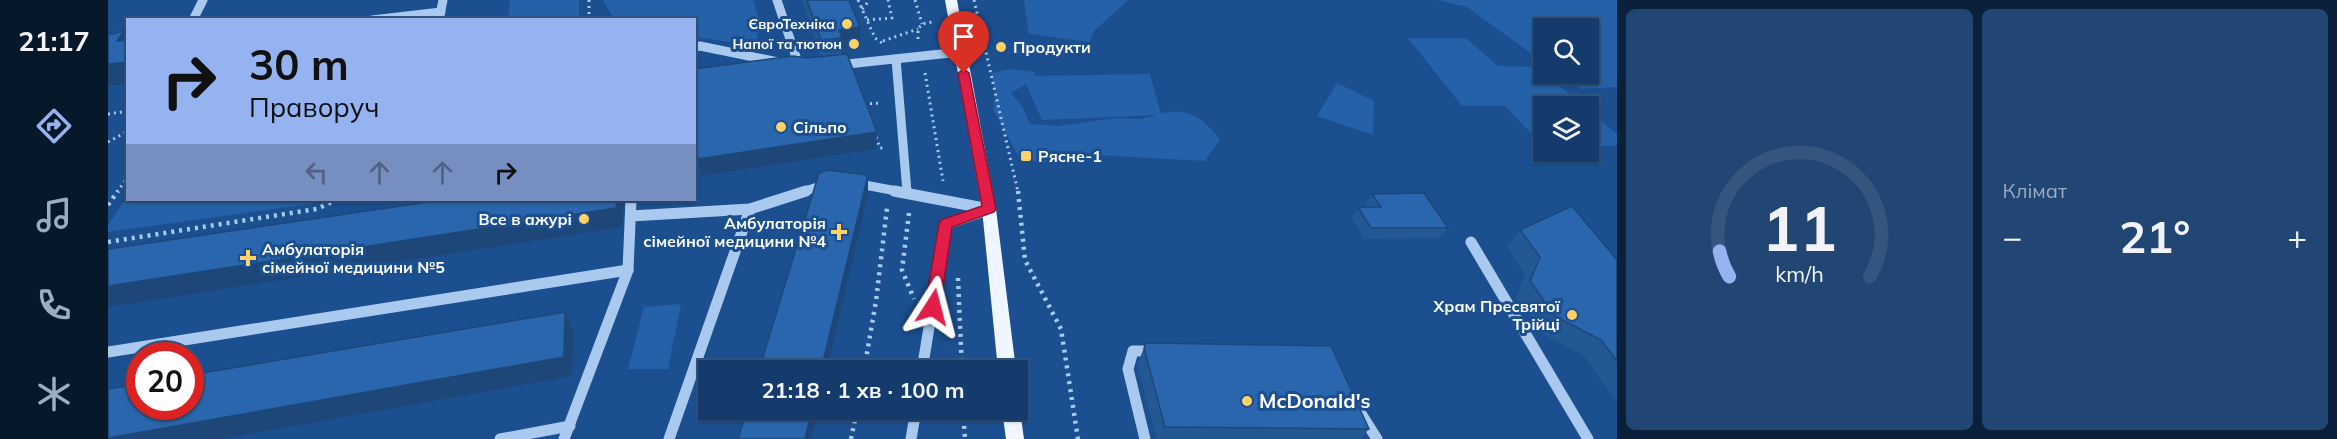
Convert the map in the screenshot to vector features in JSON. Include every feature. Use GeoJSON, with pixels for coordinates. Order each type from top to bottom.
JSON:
{"type":"FeatureCollection","features":[{"type":"Feature","properties":{"kind":"main road"},"geometry":{"type":"LineString","coordinates":[[951,0],[989,209],[1006,360]]}},
{"type":"Feature","properties":{"kind":"main road"},"geometry":{"type":"LineString","coordinates":[[1012,420],[1015,439]]}},
{"type":"Feature","properties":{"kind":"lane"},"geometry":{"type":"LineString","coordinates":[[194,18],[203,0]]}},
{"type":"Feature","properties":{"kind":"lane"},"geometry":{"type":"LineString","coordinates":[[406,18],[440,16],[443,0]]}},
{"type":"Feature","properties":{"kind":"lane"},"geometry":{"type":"LineString","coordinates":[[696,47],[803,67],[777,0]]}},
{"type":"Feature","properties":{"kind":"lane"},"geometry":{"type":"LineString","coordinates":[[826,66],[960,52]]}},
{"type":"Feature","properties":{"kind":"lane"},"geometry":{"type":"LineString","coordinates":[[896,59],[907,192]]}},
{"type":"Feature","properties":{"kind":"lane"},"geometry":{"type":"LineString","coordinates":[[631,216],[750,209],[839,180],[989,209]]}},
{"type":"Feature","properties":{"kind":"lane"},"geometry":{"type":"LineString","coordinates":[[500,439],[567,433],[628,270],[631,201]]}},
{"type":"Feature","properties":{"kind":"lane"},"geometry":{"type":"LineString","coordinates":[[669,439],[750,209]]}},
{"type":"Feature","properties":{"kind":"lane"},"geometry":{"type":"LineString","coordinates":[[924,360],[946,224],[989,209]]}},
{"type":"Feature","properties":{"kind":"lane"},"geometry":{"type":"LineString","coordinates":[[1471,242],[1588,439]]}},
{"type":"Feature","properties":{"kind":"lane"},"geometry":{"type":"LineString","coordinates":[[108,352],[628,270]]}},
{"type":"Feature","properties":{"kind":"lane"},"geometry":{"type":"LineString","coordinates":[[1145,439],[1128,369],[1133,351],[1165,351]]}},
{"type":"Feature","properties":{"kind":"lane"},"geometry":{"type":"LineString","coordinates":[[1353,401],[1377,439]]}},
{"type":"Feature","properties":{"kind":"lane"},"geometry":{"type":"LineString","coordinates":[[911,439],[914,420]]}},
{"type":"Feature","properties":{"kind":"path"},"geometry":{"type":"LineString","coordinates":[[589,0],[589,18]]}},
{"type":"Feature","properties":{"kind":"path"},"geometry":{"type":"LineString","coordinates":[[858,0],[875,38],[887,47]]}},
{"type":"Feature","properties":{"kind":"path"},"geometry":{"type":"LineString","coordinates":[[862,10],[870,0]]}},
{"type":"Feature","properties":{"kind":"path"},"geometry":{"type":"LineString","coordinates":[[867,20],[892,18],[888,0]]}},
{"type":"Feature","properties":{"kind":"path"},"geometry":{"type":"LineString","coordinates":[[915,0],[922,24]]}},
{"type":"Feature","properties":{"kind":"path"},"geometry":{"type":"LineString","coordinates":[[974,0],[1018,189],[1025,260],[1061,329],[1078,439]]}},
{"type":"Feature","properties":{"kind":"path"},"geometry":{"type":"LineString","coordinates":[[918,42],[918,29],[922,24],[932,22]]}},
{"type":"Feature","properties":{"kind":"path"},"geometry":{"type":"LineString","coordinates":[[868,115],[862,105],[883,103]]}},
{"type":"Feature","properties":{"kind":"path"},"geometry":{"type":"LineString","coordinates":[[108,114],[126,111]]}},
{"type":"Feature","properties":{"kind":"path"},"geometry":{"type":"LineString","coordinates":[[872,126],[880,148],[885,148]]}},
{"type":"Feature","properties":{"kind":"path"},"geometry":{"type":"LineString","coordinates":[[108,142],[126,132]]}},
{"type":"Feature","properties":{"kind":"path"},"geometry":{"type":"LineString","coordinates":[[108,205],[126,180]]}},
{"type":"Feature","properties":{"kind":"path"},"geometry":{"type":"LineString","coordinates":[[108,242],[317,209],[334,201]]}},
{"type":"Feature","properties":{"kind":"path"},"geometry":{"type":"LineString","coordinates":[[910,208],[902,270],[917,306]]}},
{"type":"Feature","properties":{"kind":"path"},"geometry":{"type":"LineString","coordinates":[[866,360],[876,300],[886,213]]}},
{"type":"Feature","properties":{"kind":"path"},"geometry":{"type":"LineString","coordinates":[[852,439],[855,420]]}},
{"type":"Feature","properties":{"kind":"path"},"geometry":{"type":"LineString","coordinates":[[964,420],[965,439]]}},
{"type":"Feature","properties":{"kind":"shaded area"},"geometry":{"type":"Polygon","coordinates":[[[510,0],[579,0],[579,18],[508,18],[510,0]]]}},
{"type":"Feature","properties":{"kind":"shaded area"},"geometry":{"type":"Polygon","coordinates":[[[603,0],[753,0],[759,19],[757,43],[744,44],[696,37],[696,18],[613,17],[603,0]]]}},
{"type":"Feature","properties":{"kind":"shaded area"},"geometry":{"type":"Polygon","coordinates":[[[1024,0],[1128,0],[1094,31],[1090,42],[1029,34],[1024,0]]]}},
{"type":"Feature","properties":{"kind":"shaded area"},"geometry":{"type":"Polygon","coordinates":[[[1437,0],[1617,0],[1617,87],[1581,89],[1574,84],[1599,84],[1599,18],[1533,18],[1533,55],[1467,7],[1437,0]]]}},
{"type":"Feature","properties":{"kind":"shaded area"},"geometry":{"type":"Polygon","coordinates":[[[1408,38],[1466,38],[1498,66],[1533,67],[1533,84],[1557,84],[1572,96],[1533,96],[1533,135],[1505,106],[1462,106],[1408,38]]]}},
{"type":"Feature","properties":{"kind":"shaded area"},"geometry":{"type":"Polygon","coordinates":[[[1013,69],[1035,72],[1034,76],[1150,74],[1161,114],[1180,112],[1195,116],[1220,139],[1205,161],[1096,155],[1042,163],[1020,159],[994,111],[995,94],[991,73],[1013,69]],[[1026,84],[1011,93],[1022,106],[1030,124],[1059,126],[1116,118],[1140,119],[1157,115],[1042,120],[1026,84]]]}},
{"type":"Feature","properties":{"kind":"shaded area"},"geometry":{"type":"Polygon","coordinates":[[[1337,83],[1374,101],[1373,135],[1317,116],[1337,83]]]}},
{"type":"Feature","properties":{"kind":"shaded area"},"geometry":{"type":"Polygon","coordinates":[[[1599,119],[1617,134],[1617,146],[1599,146],[1599,119]]]}},
{"type":"Feature","properties":{"kind":"shaded area"},"geometry":{"type":"Polygon","coordinates":[[[126,198],[126,201],[333,201],[108,232],[108,225],[126,198]]]}},
{"type":"Feature","properties":{"kind":"shaded area"},"geometry":{"type":"Polygon","coordinates":[[[681,304],[668,369],[628,369],[644,307],[681,304]]]}},
{"type":"Feature","properties":{"kind":"building"},"geometry":{"type":"Polygon","coordinates":[[[807,0],[849,0],[860,27],[839,30],[842,38],[821,40],[807,0]]]}},
{"type":"Feature","properties":{"kind":"building"},"geometry":{"type":"Polygon","coordinates":[[[124,30],[117,41],[126,40],[126,62],[108,64],[108,34],[124,30]]]}},
{"type":"Feature","properties":{"kind":"building","name":"Сільпо"},"geometry":{"type":"Polygon","coordinates":[[[847,54],[877,132],[698,159],[696,69],[793,56],[807,58],[847,54]]]}},
{"type":"Feature","properties":{"kind":"building"},"geometry":{"type":"Polygon","coordinates":[[[828,170],[868,175],[823,360],[762,360],[819,173],[828,170]]]}},
{"type":"Feature","properties":{"kind":"building"},"geometry":{"type":"Polygon","coordinates":[[[1424,193],[1448,228],[1371,228],[1358,207],[1381,207],[1372,194],[1424,193]]]}},
{"type":"Feature","properties":{"kind":"building"},"geometry":{"type":"Polygon","coordinates":[[[435,201],[617,201],[616,208],[108,286],[108,249],[435,201]]]}},
{"type":"Feature","properties":{"kind":"building","name":"Храм Пресвятої Трійці"},"geometry":{"type":"Polygon","coordinates":[[[1572,206],[1617,260],[1617,361],[1601,340],[1555,316],[1530,281],[1540,257],[1520,230],[1572,206]]]}},
{"type":"Feature","properties":{"kind":"building"},"geometry":{"type":"Polygon","coordinates":[[[565,312],[564,357],[108,438],[108,389],[126,386],[126,420],[204,420],[204,373],[565,312]]]}},
{"type":"Feature","properties":{"kind":"building"},"geometry":{"type":"Polygon","coordinates":[[[1146,343],[1331,346],[1369,429],[1165,427],[1144,348],[1146,343]]]}},
{"type":"Feature","properties":{"kind":"building"},"geometry":{"type":"Polygon","coordinates":[[[744,420],[810,420],[805,439],[738,439],[744,420]]]}},
{"type":"Feature","properties":{"kind":"place","name":"ЄвроТехніка"},"geometry":{"type":"Point","coordinates":[847,24]}},
{"type":"Feature","properties":{"kind":"place","name":"Напої та тютюн"},"geometry":{"type":"Point","coordinates":[854,44]}},
{"type":"Feature","properties":{"kind":"place","name":"Продукти"},"geometry":{"type":"Point","coordinates":[1001,47]}},
{"type":"Feature","properties":{"kind":"place","name":"Сільпо"},"geometry":{"type":"Point","coordinates":[781,127]}},
{"type":"Feature","properties":{"kind":"place","name":"Рясне-1"},"geometry":{"type":"Point","coordinates":[1026,156]}},
{"type":"Feature","properties":{"kind":"place","name":"Все в ажурі"},"geometry":{"type":"Point","coordinates":[584,219]}},
{"type":"Feature","properties":{"kind":"place","name":"Амбулаторія сімейної медицини №4"},"geometry":{"type":"Point","coordinates":[839,232]}},
{"type":"Feature","properties":{"kind":"place","name":"Амбулаторія сімейної медицини №5"},"geometry":{"type":"Point","coordinates":[248,258]}},
{"type":"Feature","properties":{"kind":"place","name":"Храм Пресвятої Трійці"},"geometry":{"type":"Point","coordinates":[1572,315]}},
{"type":"Feature","properties":{"kind":"place","name":"McDonald's"},"geometry":{"type":"Point","coordinates":[1247,401]}},
{"type":"Feature","properties":{"kind":"route"},"geometry":{"type":"LineString","coordinates":[[933,307],[946,224],[989,209],[964,73]]}}]}
